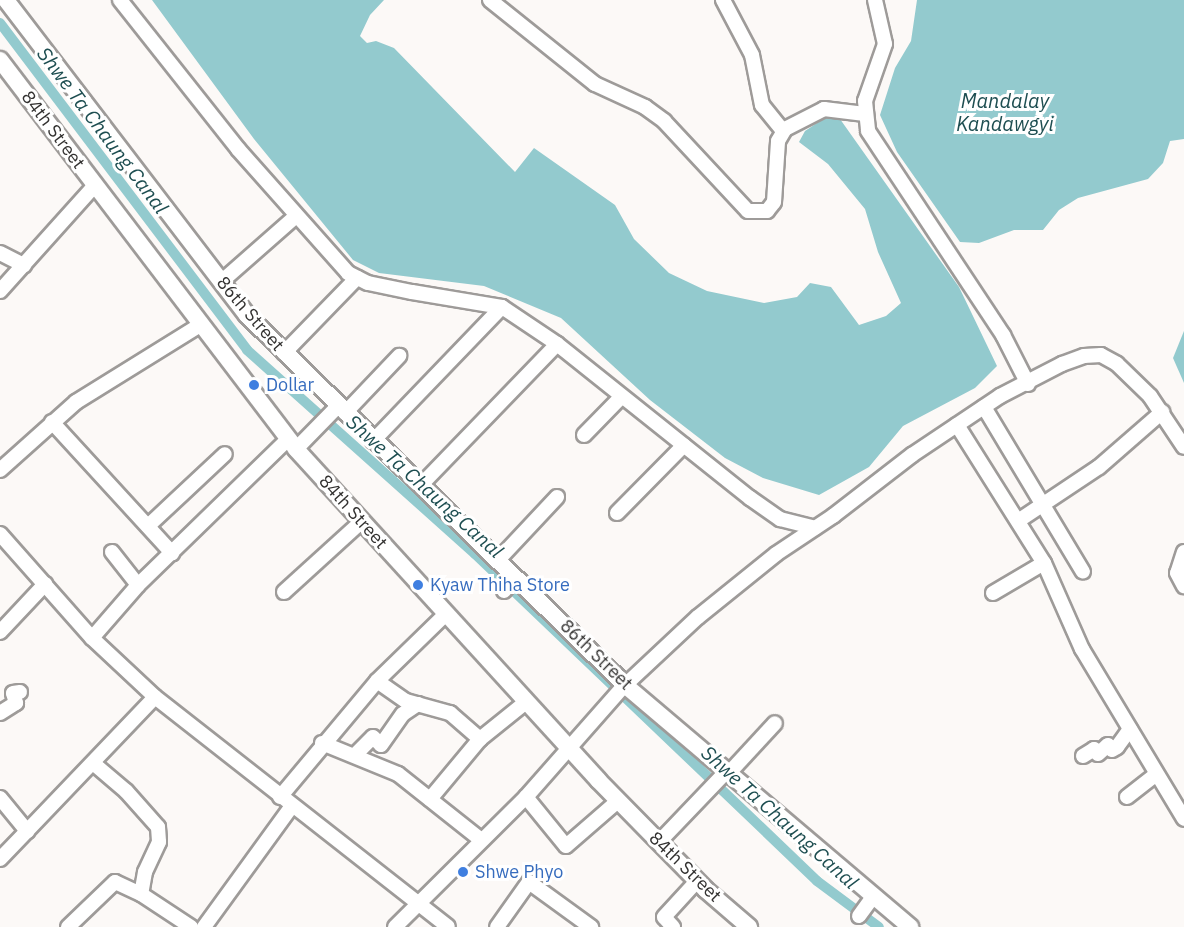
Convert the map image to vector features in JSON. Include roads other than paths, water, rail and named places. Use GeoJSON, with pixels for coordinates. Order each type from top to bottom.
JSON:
{"type":"FeatureCollection","features":[{"type":"Feature","properties":{"kind":"main road","name":"86th Street"},"geometry":{"type":"LineString","coordinates":[[3,1],[221,282],[334,414],[373,441],[421,485],[499,560],[509,585],[724,775],[866,907],[910,927]]}},
{"type":"Feature","properties":{"kind":"main road","name":"84th Street"},"geometry":{"type":"LineString","coordinates":[[0,60],[292,444],[618,801],[697,881],[749,927]]}},
{"type":"Feature","properties":{"kind":"street"},"geometry":{"type":"LineString","coordinates":[[120,0],[295,217],[348,273],[357,278],[412,292],[502,307],[557,344],[780,519],[815,528]]}},
{"type":"Feature","properties":{"kind":"street"},"geometry":{"type":"LineString","coordinates":[[490,0],[595,84],[645,107],[664,121],[748,211],[767,211],[774,202],[778,141],[783,131],[824,109],[863,114]]}},
{"type":"Feature","properties":{"kind":"street"},"geometry":{"type":"LineString","coordinates":[[723,0],[752,55],[762,105],[783,131]]}},
{"type":"Feature","properties":{"kind":"street"},"geometry":{"type":"LineString","coordinates":[[875,0],[885,44],[868,88],[863,114],[873,141],[1003,335],[1028,384]]}},
{"type":"Feature","properties":{"kind":"street"},"geometry":{"type":"LineString","coordinates":[[0,291],[95,185]]}},
{"type":"Feature","properties":{"kind":"street"},"geometry":{"type":"LineString","coordinates":[[221,282],[295,217]]}},
{"type":"Feature","properties":{"kind":"street"},"geometry":{"type":"LineString","coordinates":[[0,253],[24,265]]}},
{"type":"Feature","properties":{"kind":"street"},"geometry":{"type":"LineString","coordinates":[[284,353],[357,278]]}},
{"type":"Feature","properties":{"kind":"street"},"geometry":{"type":"LineString","coordinates":[[373,441],[502,307]]}},
{"type":"Feature","properties":{"kind":"street"},"geometry":{"type":"LineString","coordinates":[[0,470],[76,402],[200,325]]}},
{"type":"Feature","properties":{"kind":"street"},"geometry":{"type":"LineString","coordinates":[[421,485],[557,344]]}},
{"type":"Feature","properties":{"kind":"street"},"geometry":{"type":"LineString","coordinates":[[395,927],[480,839],[526,797],[624,687],[738,582],[984,407],[1062,364],[1084,356],[1101,355],[1133,378],[1162,412],[1184,447]]}},
{"type":"Feature","properties":{"kind":"street"},"geometry":{"type":"LineString","coordinates":[[92,638],[138,585],[172,553],[292,444],[334,414],[399,356]]}},
{"type":"Feature","properties":{"kind":"street"},"geometry":{"type":"LineString","coordinates":[[584,435],[622,396]]}},
{"type":"Feature","properties":{"kind":"street"},"geometry":{"type":"LineString","coordinates":[[984,407],[1083,572]]}},
{"type":"Feature","properties":{"kind":"street"},"geometry":{"type":"LineString","coordinates":[[1018,521],[1044,507],[1099,467],[1162,412]]}},
{"type":"Feature","properties":{"kind":"street"},"geometry":{"type":"LineString","coordinates":[[52,422],[172,553]]}},
{"type":"Feature","properties":{"kind":"street"},"geometry":{"type":"LineString","coordinates":[[957,425],[1044,563],[1066,619],[1184,819]]}},
{"type":"Feature","properties":{"kind":"street"},"geometry":{"type":"LineString","coordinates":[[617,513],[684,445]]}},
{"type":"Feature","properties":{"kind":"street"},"geometry":{"type":"LineString","coordinates":[[148,526],[225,454]]}},
{"type":"Feature","properties":{"kind":"street"},"geometry":{"type":"LineString","coordinates":[[499,560],[557,497]]}},
{"type":"Feature","properties":{"kind":"street"},"geometry":{"type":"LineString","coordinates":[[284,592],[362,521]]}},
{"type":"Feature","properties":{"kind":"street"},"geometry":{"type":"LineString","coordinates":[[0,534],[92,638],[155,697],[448,927]]}},
{"type":"Feature","properties":{"kind":"street"},"geometry":{"type":"LineString","coordinates":[[112,552],[138,585]]}},
{"type":"Feature","properties":{"kind":"street"},"geometry":{"type":"LineString","coordinates":[[1184,552],[1177,573],[1184,586]]}},
{"type":"Feature","properties":{"kind":"street"},"geometry":{"type":"LineString","coordinates":[[993,593],[1044,563]]}},
{"type":"Feature","properties":{"kind":"street"},"geometry":{"type":"LineString","coordinates":[[0,632],[45,584]]}},
{"type":"Feature","properties":{"kind":"street"},"geometry":{"type":"LineString","coordinates":[[280,797],[322,743],[377,681],[446,614]]}},
{"type":"Feature","properties":{"kind":"street"},"geometry":{"type":"LineString","coordinates":[[377,681],[406,701],[450,713],[480,740]]}},
{"type":"Feature","properties":{"kind":"street"},"geometry":{"type":"LineString","coordinates":[[0,713],[16,703],[13,693],[20,692]]}},
{"type":"Feature","properties":{"kind":"street"},"geometry":{"type":"LineString","coordinates":[[1,855],[27,831],[155,697]]}},
{"type":"Feature","properties":{"kind":"street"},"geometry":{"type":"LineString","coordinates":[[430,799],[480,740],[526,702]]}},
{"type":"Feature","properties":{"kind":"street"},"geometry":{"type":"LineString","coordinates":[[355,754],[374,737],[381,745],[403,714],[418,704]]}},
{"type":"Feature","properties":{"kind":"street"},"geometry":{"type":"LineString","coordinates":[[659,842],[775,723]]}},
{"type":"Feature","properties":{"kind":"street"},"geometry":{"type":"LineString","coordinates":[[1083,756],[1094,749],[1098,754],[1108,745],[1112,750],[1117,747],[1130,729]]}},
{"type":"Feature","properties":{"kind":"street"},"geometry":{"type":"LineString","coordinates":[[322,743],[355,754],[398,774],[480,839]]}},
{"type":"Feature","properties":{"kind":"street"},"geometry":{"type":"LineString","coordinates":[[93,763],[126,791],[158,827],[159,842],[145,872],[141,894]]}},
{"type":"Feature","properties":{"kind":"street"},"geometry":{"type":"LineString","coordinates":[[1127,797],[1156,774]]}},
{"type":"Feature","properties":{"kind":"street"},"geometry":{"type":"LineString","coordinates":[[526,797],[566,846],[618,801]]}},
{"type":"Feature","properties":{"kind":"street"},"geometry":{"type":"LineString","coordinates":[[0,798],[27,831]]}},
{"type":"Feature","properties":{"kind":"street"},"geometry":{"type":"LineString","coordinates":[[204,927],[292,806]]}},
{"type":"Feature","properties":{"kind":"street"},"geometry":{"type":"LineString","coordinates":[[673,927],[664,917],[697,881]]}},
{"type":"Feature","properties":{"kind":"street"},"geometry":{"type":"LineString","coordinates":[[68,927],[115,882],[141,894],[191,927]]}},
{"type":"Feature","properties":{"kind":"street"},"geometry":{"type":"LineString","coordinates":[[497,927],[529,882],[591,927]]}},
{"type":"Feature","properties":{"kind":"water"},"geometry":{"type":"Polygon","coordinates":[[[152,0],[384,0],[370,15],[360,36],[367,43],[376,41],[394,48],[515,172],[534,148],[615,205],[634,239],[669,273],[707,291],[764,303],[797,297],[810,283],[831,287],[859,325],[886,316],[901,303],[878,252],[865,209],[828,164],[799,142],[805,131],[823,119],[840,119],[959,287],[997,366],[975,388],[903,426],[869,467],[819,495],[763,478],[725,458],[650,400],[561,318],[484,286],[379,273],[353,260],[254,139],[152,0]]]}},
{"type":"Feature","properties":{"kind":"water","name":"Mandalay Kandawgyi"},"geometry":{"type":"Polygon","coordinates":[[[917,0],[1184,0],[1184,139],[1170,141],[1163,163],[1148,179],[1078,198],[1059,210],[1043,230],[1014,230],[979,243],[960,242],[897,152],[880,115],[895,68],[911,41],[917,0]]]}},
{"type":"Feature","properties":{"kind":"water"},"geometry":{"type":"Polygon","coordinates":[[[1184,331],[1184,383],[1173,358],[1184,331]]]}},
{"type":"Feature","properties":{"kind":"waterway","name":"Shwe Ta Chaung Canal"},"geometry":{"type":"LineString","coordinates":[[0,23],[247,350],[475,554],[817,881],[879,927]]}},
{"type":"Feature","properties":{"kind":"place","name":"Dollar"},"geometry":{"type":"Point","coordinates":[254,385]}},
{"type":"Feature","properties":{"kind":"place","name":"Kyaw Thiha Store"},"geometry":{"type":"Point","coordinates":[418,585]}},
{"type":"Feature","properties":{"kind":"place","name":"Shwe Phyo"},"geometry":{"type":"Point","coordinates":[463,872]}}]}
